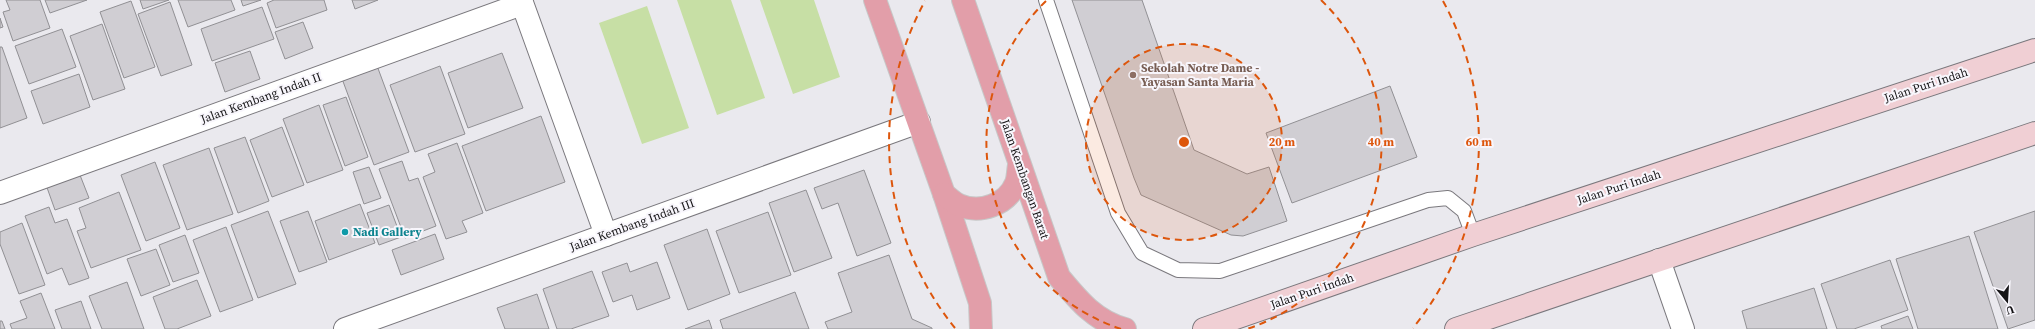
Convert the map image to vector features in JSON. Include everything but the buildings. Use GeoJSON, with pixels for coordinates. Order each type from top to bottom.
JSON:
{"type":"FeatureCollection","features":[{"type":"Feature","properties":{"kind":"main road"},"geometry":{"type":"LineString","coordinates":[[875,0],[944,194],[980,304],[981,329]]}},
{"type":"Feature","properties":{"kind":"main road","name":"Jalan Kembangan Barat"},"geometry":{"type":"LineString","coordinates":[[963,0],[1059,277],[1083,306],[1114,326],[1125,329]]}},
{"type":"Feature","properties":{"kind":"main road","name":"Jalan Puri Indah"},"geometry":{"type":"LineString","coordinates":[[1204,329],[1473,235],[2035,50]]}},
{"type":"Feature","properties":{"kind":"main road"},"geometry":{"type":"LineString","coordinates":[[1456,329],[2035,133]]}},
{"type":"Feature","properties":{"kind":"main road"},"geometry":{"type":"LineString","coordinates":[[944,194],[958,205],[974,209],[991,207],[1006,197],[1016,183],[1019,165]]}},
{"type":"Feature","properties":{"kind":"street","name":"Jalan Kembang Indah II"},"geometry":{"type":"LineString","coordinates":[[0,192],[522,2]]}},
{"type":"Feature","properties":{"kind":"street"},"geometry":{"type":"LineString","coordinates":[[522,2],[606,235]]}},
{"type":"Feature","properties":{"kind":"street","name":"Jalan Kembang Indah III"},"geometry":{"type":"LineString","coordinates":[[345,329],[918,122]]}},
{"type":"Feature","properties":{"kind":"street"},"geometry":{"type":"LineString","coordinates":[[1659,260],[1683,329]]}},
{"type":"Feature","properties":{"kind":"lane"},"geometry":{"type":"LineString","coordinates":[[1046,0],[1118,213],[1142,253],[1178,270],[1220,271],[1428,200],[1448,198],[1464,211],[1473,235]]}},
{"type":"Feature","properties":{"kind":"green space"},"geometry":{"type":"Polygon","coordinates":[[[677,0],[731,0],[765,98],[717,115],[677,0]]]}},
{"type":"Feature","properties":{"kind":"green space"},"geometry":{"type":"Polygon","coordinates":[[[760,0],[814,0],[840,77],[793,94],[760,0]]]}},
{"type":"Feature","properties":{"kind":"green space"},"geometry":{"type":"Polygon","coordinates":[[[647,6],[689,128],[642,144],[599,23],[647,6]]]}},
{"type":"Feature","properties":{"kind":"place","name":"Sekolah Notre Dame - Yayasan Santa Maria"},"geometry":{"type":"Point","coordinates":[1133,75]}},
{"type":"Feature","properties":{"kind":"place","name":"Nadi Gallery"},"geometry":{"type":"Point","coordinates":[345,232]}}]}
